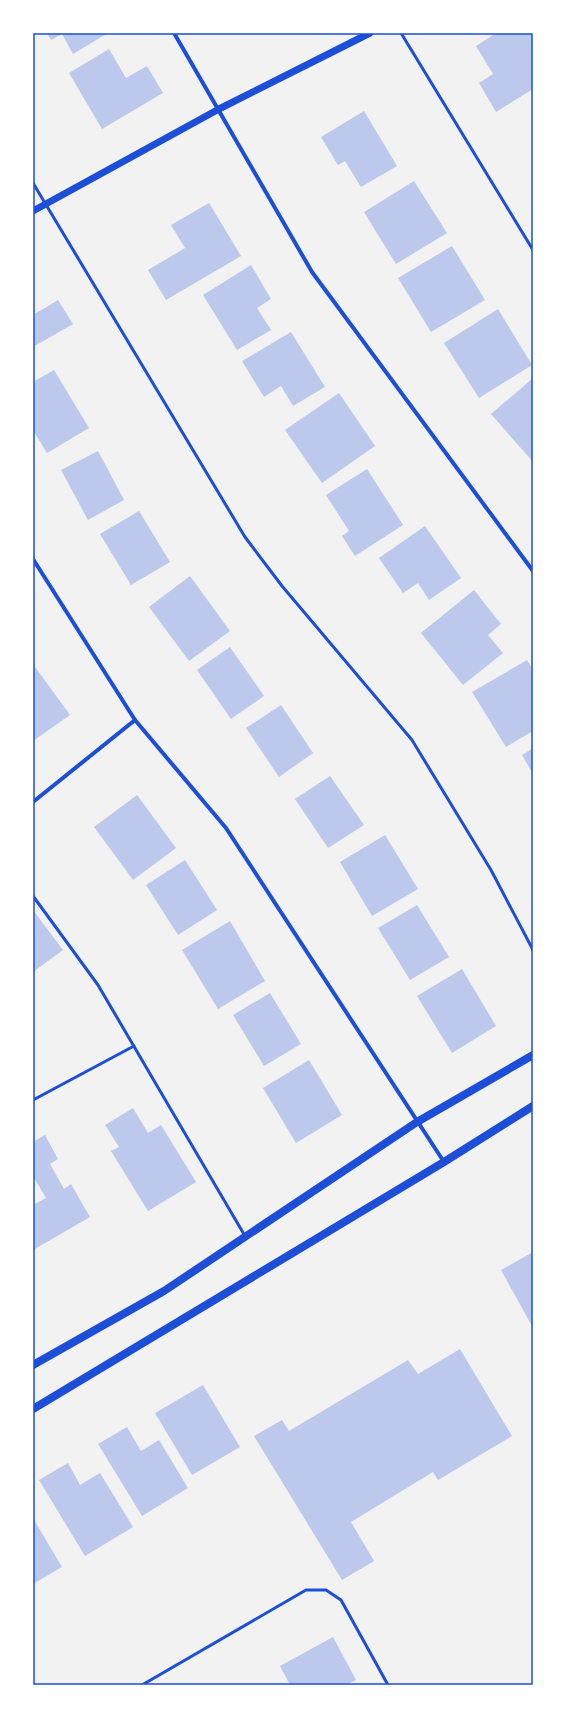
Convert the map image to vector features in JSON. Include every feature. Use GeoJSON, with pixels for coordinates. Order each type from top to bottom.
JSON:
{"type":"FeatureCollection","features":[{"type":"Feature","properties":{"kind":"main road"},"geometry":{"type":"LineString","coordinates":[[33,1365],[164,1291],[417,1122],[533,1055]]}},
{"type":"Feature","properties":{"kind":"main road"},"geometry":{"type":"LineString","coordinates":[[33,1408],[444,1162],[533,1106]]}},
{"type":"Feature","properties":{"kind":"street"},"geometry":{"type":"LineString","coordinates":[[174,33],[312,272],[533,570]]}},
{"type":"Feature","properties":{"kind":"street"},"geometry":{"type":"LineString","coordinates":[[33,211],[219,109],[370,33]]}},
{"type":"Feature","properties":{"kind":"street"},"geometry":{"type":"LineString","coordinates":[[33,559],[135,720],[226,828],[326,978],[444,1162]]}},
{"type":"Feature","properties":{"kind":"street"},"geometry":{"type":"LineString","coordinates":[[33,802],[135,720]]}},
{"type":"Feature","properties":{"kind":"lane"},"geometry":{"type":"LineString","coordinates":[[401,33],[533,250]]}},
{"type":"Feature","properties":{"kind":"lane"},"geometry":{"type":"LineString","coordinates":[[33,183],[245,537],[282,586],[412,740],[491,870],[533,950]]}},
{"type":"Feature","properties":{"kind":"lane"},"geometry":{"type":"LineString","coordinates":[[33,896],[98,985],[245,1236]]}},
{"type":"Feature","properties":{"kind":"lane"},"geometry":{"type":"LineString","coordinates":[[33,1100],[134,1046]]}},
{"type":"Feature","properties":{"kind":"lane"},"geometry":{"type":"LineString","coordinates":[[142,1685],[306,1590],[326,1590],[341,1600],[388,1685]]}},
{"type":"Feature","properties":{"kind":"building"},"geometry":{"type":"Polygon","coordinates":[[[47,33],[108,33],[73,54],[62,34],[51,40],[47,33]]]}},
{"type":"Feature","properties":{"kind":"building"},"geometry":{"type":"Polygon","coordinates":[[[496,33],[533,33],[533,89],[496,112],[479,83],[493,74],[476,46],[496,33]]]}},
{"type":"Feature","properties":{"kind":"building"},"geometry":{"type":"Polygon","coordinates":[[[109,49],[126,78],[147,66],[163,93],[102,129],[69,73],[109,49]]]}},
{"type":"Feature","properties":{"kind":"building"},"geometry":{"type":"Polygon","coordinates":[[[364,111],[397,166],[361,187],[345,161],[338,165],[321,137],[364,111]]]}},
{"type":"Feature","properties":{"kind":"building"},"geometry":{"type":"Polygon","coordinates":[[[414,181],[447,233],[396,264],[364,212],[414,181]]]}},
{"type":"Feature","properties":{"kind":"building"},"geometry":{"type":"Polygon","coordinates":[[[209,203],[241,256],[166,300],[148,270],[185,248],[171,225],[209,203]]]}},
{"type":"Feature","properties":{"kind":"building"},"geometry":{"type":"Polygon","coordinates":[[[452,246],[485,300],[431,332],[398,278],[452,246]]]}},
{"type":"Feature","properties":{"kind":"building"},"geometry":{"type":"Polygon","coordinates":[[[251,265],[271,299],[257,308],[271,330],[237,350],[203,295],[251,265]]]}},
{"type":"Feature","properties":{"kind":"building"},"geometry":{"type":"Polygon","coordinates":[[[58,300],[73,324],[33,347],[33,315],[58,300]]]}},
{"type":"Feature","properties":{"kind":"building"},"geometry":{"type":"Polygon","coordinates":[[[498,309],[532,365],[479,398],[444,343],[498,309]]]}},
{"type":"Feature","properties":{"kind":"building"},"geometry":{"type":"Polygon","coordinates":[[[291,332],[325,387],[293,406],[281,386],[264,397],[242,361],[291,332]]]}},
{"type":"Feature","properties":{"kind":"building"},"geometry":{"type":"Polygon","coordinates":[[[54,370],[89,428],[47,453],[33,430],[33,382],[54,370]]]}},
{"type":"Feature","properties":{"kind":"building"},"geometry":{"type":"Polygon","coordinates":[[[533,378],[533,462],[491,414],[533,378]]]}},
{"type":"Feature","properties":{"kind":"building"},"geometry":{"type":"Polygon","coordinates":[[[339,393],[375,446],[322,483],[285,430],[339,393]]]}},
{"type":"Feature","properties":{"kind":"building"},"geometry":{"type":"Polygon","coordinates":[[[98,451],[124,500],[88,520],[61,470],[98,451]]]}},
{"type":"Feature","properties":{"kind":"building"},"geometry":{"type":"Polygon","coordinates":[[[367,469],[403,525],[355,556],[342,536],[349,531],[326,495],[367,469]]]}},
{"type":"Feature","properties":{"kind":"building"},"geometry":{"type":"Polygon","coordinates":[[[139,511],[170,562],[131,585],[100,534],[139,511]]]}},
{"type":"Feature","properties":{"kind":"building"},"geometry":{"type":"Polygon","coordinates":[[[425,526],[461,578],[429,600],[418,583],[403,593],[379,558],[425,526]]]}},
{"type":"Feature","properties":{"kind":"building"},"geometry":{"type":"Polygon","coordinates":[[[190,576],[230,631],[189,661],[149,607],[190,576]]]}},
{"type":"Feature","properties":{"kind":"building"},"geometry":{"type":"Polygon","coordinates":[[[474,590],[501,624],[488,635],[503,653],[463,685],[421,633],[474,590]]]}},
{"type":"Feature","properties":{"kind":"building"},"geometry":{"type":"Polygon","coordinates":[[[230,647],[264,696],[231,719],[197,670],[230,647]]]}},
{"type":"Feature","properties":{"kind":"building"},"geometry":{"type":"Polygon","coordinates":[[[527,660],[533,670],[533,731],[506,747],[472,692],[527,660]]]}},
{"type":"Feature","properties":{"kind":"building"},"geometry":{"type":"Polygon","coordinates":[[[33,664],[70,715],[33,741],[33,664]]]}},
{"type":"Feature","properties":{"kind":"building"},"geometry":{"type":"Polygon","coordinates":[[[281,705],[313,753],[279,777],[246,728],[281,705]]]}},
{"type":"Feature","properties":{"kind":"building"},"geometry":{"type":"Polygon","coordinates":[[[533,748],[533,774],[522,755],[533,748]]]}},
{"type":"Feature","properties":{"kind":"building"},"geometry":{"type":"Polygon","coordinates":[[[330,776],[364,825],[328,848],[295,799],[330,776]]]}},
{"type":"Feature","properties":{"kind":"building"},"geometry":{"type":"Polygon","coordinates":[[[137,795],[176,848],[133,880],[94,827],[137,795]]]}},
{"type":"Feature","properties":{"kind":"building"},"geometry":{"type":"Polygon","coordinates":[[[385,835],[418,889],[372,916],[340,862],[385,835]]]}},
{"type":"Feature","properties":{"kind":"building"},"geometry":{"type":"Polygon","coordinates":[[[185,860],[217,910],[178,935],[146,885],[185,860]]]}},
{"type":"Feature","properties":{"kind":"building"},"geometry":{"type":"Polygon","coordinates":[[[417,905],[449,957],[410,980],[378,928],[417,905]]]}},
{"type":"Feature","properties":{"kind":"building"},"geometry":{"type":"Polygon","coordinates":[[[33,910],[63,950],[33,972],[33,910]]]}},
{"type":"Feature","properties":{"kind":"building"},"geometry":{"type":"Polygon","coordinates":[[[230,921],[265,981],[218,1009],[182,950],[230,921]]]}},
{"type":"Feature","properties":{"kind":"building"},"geometry":{"type":"Polygon","coordinates":[[[462,969],[496,1026],[452,1053],[417,996],[462,969]]]}},
{"type":"Feature","properties":{"kind":"building"},"geometry":{"type":"Polygon","coordinates":[[[270,993],[301,1044],[264,1066],[233,1015],[270,993]]]}},
{"type":"Feature","properties":{"kind":"building"},"geometry":{"type":"Polygon","coordinates":[[[309,1060],[342,1115],[296,1143],[263,1088],[309,1060]]]}},
{"type":"Feature","properties":{"kind":"building"},"geometry":{"type":"Polygon","coordinates":[[[133,1108],[148,1133],[161,1125],[196,1182],[148,1211],[111,1151],[119,1147],[105,1125],[133,1108]]]}},
{"type":"Feature","properties":{"kind":"building"},"geometry":{"type":"Polygon","coordinates":[[[45,1135],[58,1159],[50,1164],[64,1189],[71,1184],[90,1217],[33,1250],[33,1205],[46,1198],[33,1176],[33,1142],[45,1135]]]}},
{"type":"Feature","properties":{"kind":"building"},"geometry":{"type":"Polygon","coordinates":[[[533,1252],[533,1328],[501,1270],[533,1252]]]}},
{"type":"Feature","properties":{"kind":"building"},"geometry":{"type":"Polygon","coordinates":[[[460,1349],[512,1436],[438,1480],[433,1472],[351,1522],[374,1561],[342,1580],[254,1436],[282,1420],[289,1431],[408,1360],[418,1374],[460,1349]]]}},
{"type":"Feature","properties":{"kind":"building"},"geometry":{"type":"Polygon","coordinates":[[[203,1385],[240,1447],[192,1475],[155,1413],[203,1385]]]}},
{"type":"Feature","properties":{"kind":"building"},"geometry":{"type":"Polygon","coordinates":[[[127,1427],[141,1451],[159,1440],[188,1488],[142,1516],[98,1444],[127,1427]]]}},
{"type":"Feature","properties":{"kind":"building"},"geometry":{"type":"Polygon","coordinates":[[[68,1463],[80,1485],[100,1473],[133,1527],[85,1556],[39,1480],[68,1463]]]}},
{"type":"Feature","properties":{"kind":"building"},"geometry":{"type":"Polygon","coordinates":[[[33,1518],[62,1567],[33,1584],[33,1518]]]}},
{"type":"Feature","properties":{"kind":"building"},"geometry":{"type":"Polygon","coordinates":[[[333,1637],[356,1680],[346,1685],[290,1685],[280,1666],[333,1637]]]}}]}
